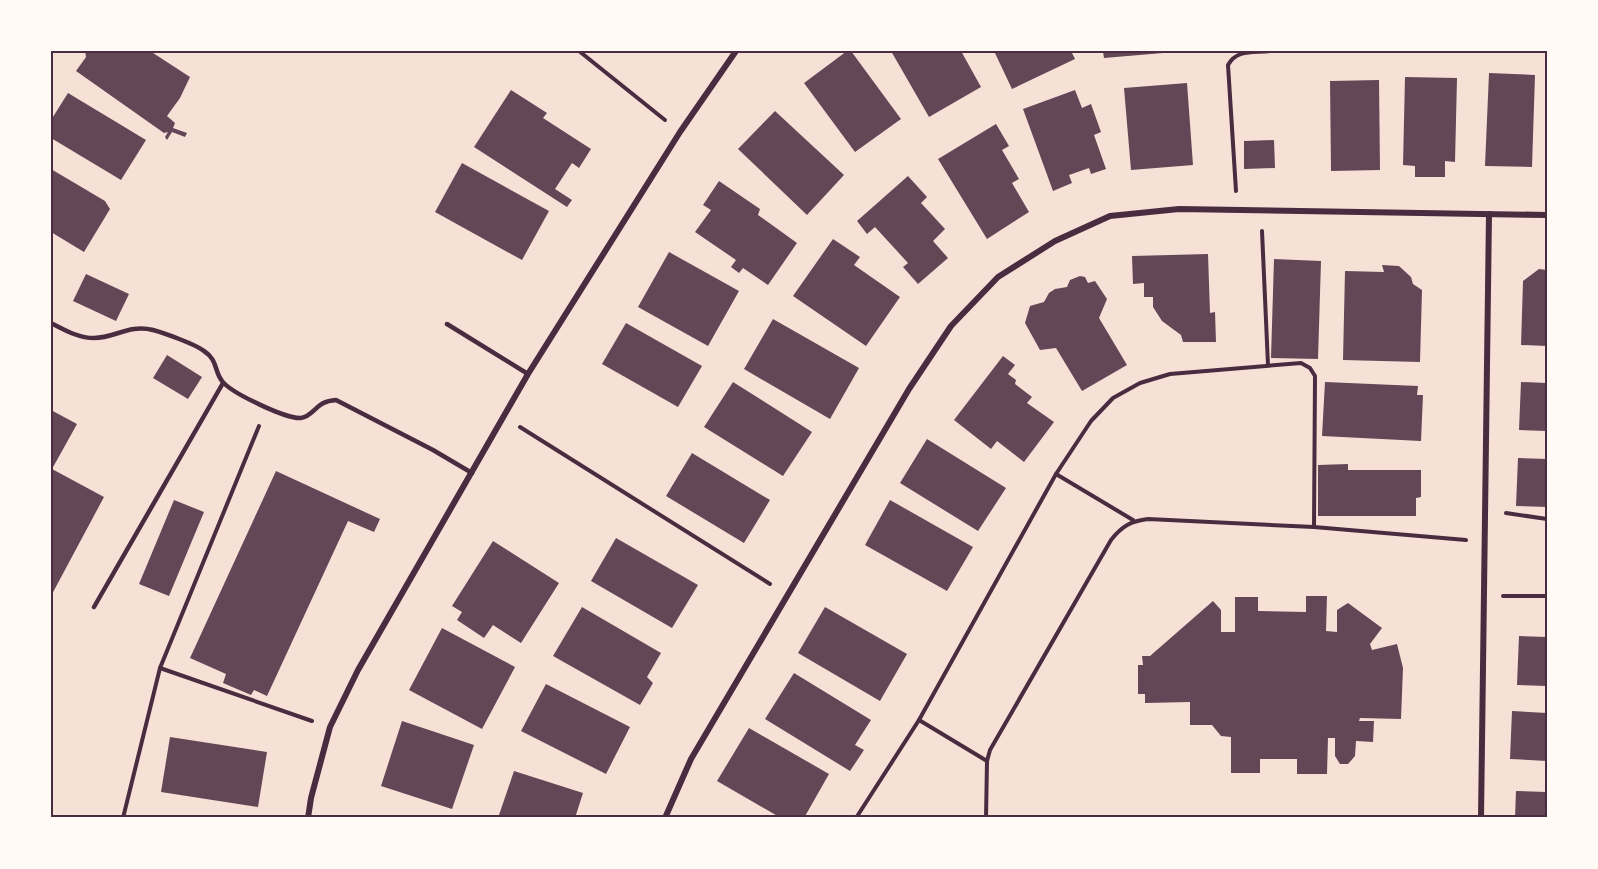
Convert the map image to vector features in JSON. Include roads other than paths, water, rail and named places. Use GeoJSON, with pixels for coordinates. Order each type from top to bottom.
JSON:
{"type":"FeatureCollection","features":[{"type":"Feature","properties":{"kind":"street"},"geometry":{"type":"LineString","coordinates":[[308,818],[311,798],[330,728],[358,670],[528,374],[680,132],[736,51]]}},
{"type":"Feature","properties":{"kind":"street"},"geometry":{"type":"LineString","coordinates":[[665,818],[691,759],[909,389],[951,326],[998,277],[1055,241],[1110,216],[1179,209],[1547,215]]}},
{"type":"Feature","properties":{"kind":"street"},"geometry":{"type":"LineString","coordinates":[[1481,818],[1489,214]]}},
{"type":"Feature","properties":{"kind":"lane"},"geometry":{"type":"LineString","coordinates":[[51,323],[80,337],[95,338],[129,329],[153,330],[205,351],[213,359],[223,383],[266,408],[298,418],[311,413],[326,400],[336,400],[433,450],[472,473]]}},
{"type":"Feature","properties":{"kind":"lane"},"geometry":{"type":"LineString","coordinates":[[447,324],[528,374]]}},
{"type":"Feature","properties":{"kind":"lane"},"geometry":{"type":"LineString","coordinates":[[94,607],[223,383]]}}]}
